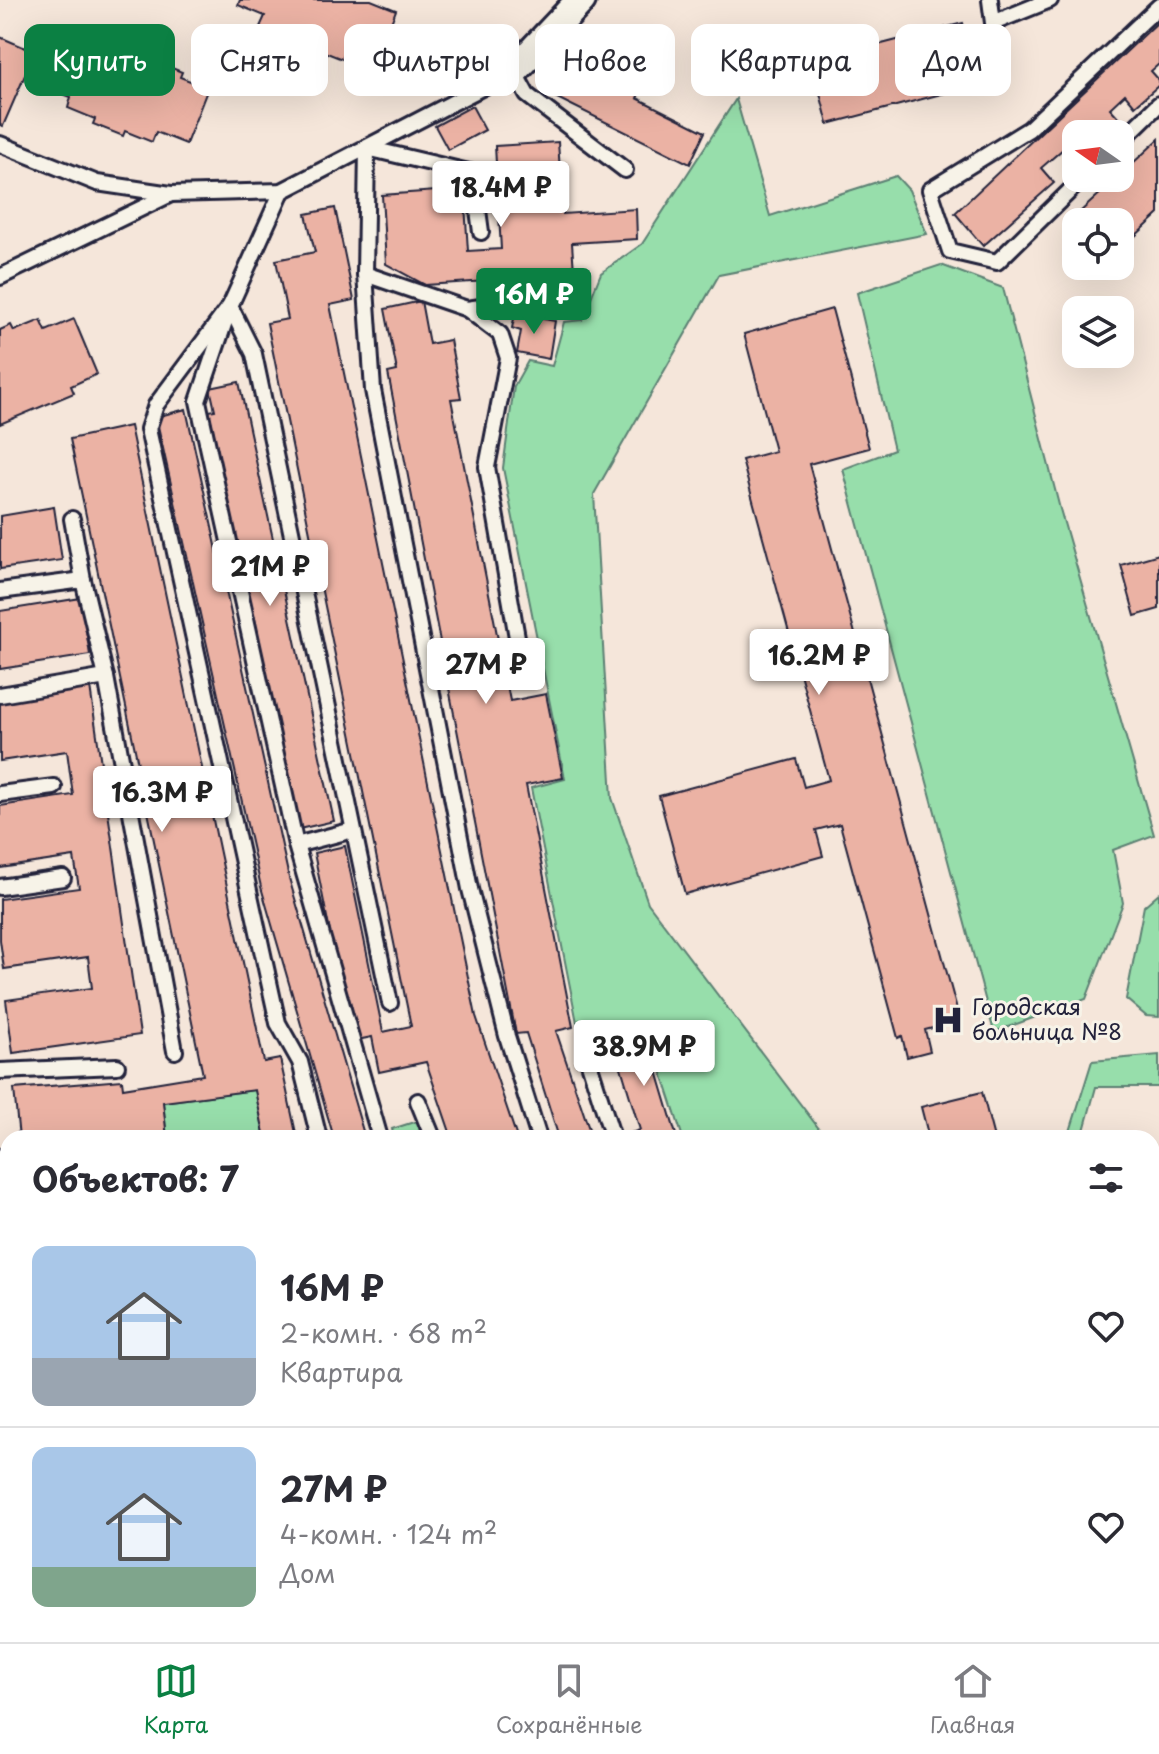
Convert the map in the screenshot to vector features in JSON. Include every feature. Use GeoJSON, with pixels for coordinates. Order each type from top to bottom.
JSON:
{"type":"FeatureCollection","features":[{"type":"Feature","properties":{"kind":"street"},"geometry":{"type":"LineString","coordinates":[[519,66],[581,0]]}},
{"type":"Feature","properties":{"kind":"lane"},"geometry":{"type":"LineString","coordinates":[[990,0],[993,23],[1050,0]]}},
{"type":"Feature","properties":{"kind":"lane"},"geometry":{"type":"LineString","coordinates":[[1069,192],[997,262],[950,251],[930,190],[1029,129],[1159,6]]}},
{"type":"Feature","properties":{"kind":"lane"},"geometry":{"type":"LineString","coordinates":[[519,80],[527,95],[625,170]]}},
{"type":"Feature","properties":{"kind":"lane"},"geometry":{"type":"LineString","coordinates":[[0,144],[97,183],[171,194],[282,191],[466,96]]}},
{"type":"Feature","properties":{"kind":"lane"},"geometry":{"type":"LineString","coordinates":[[1134,128],[1159,104]]}},
{"type":"Feature","properties":{"kind":"lane"},"geometry":{"type":"LineString","coordinates":[[367,148],[473,173],[481,232]]}},
{"type":"Feature","properties":{"kind":"lane"},"geometry":{"type":"LineString","coordinates":[[367,148],[365,274],[373,390],[470,889],[507,1036],[536,1130]]}},
{"type":"Feature","properties":{"kind":"lane"},"geometry":{"type":"LineString","coordinates":[[282,191],[230,306],[198,401],[296,845],[378,1130]]}},
{"type":"Feature","properties":{"kind":"lane"},"geometry":{"type":"LineString","coordinates":[[0,277],[171,194]]}},
{"type":"Feature","properties":{"kind":"lane"},"geometry":{"type":"LineString","coordinates":[[365,274],[467,309],[500,334],[508,358],[487,467],[524,677]]}},
{"type":"Feature","properties":{"kind":"lane"},"geometry":{"type":"LineString","coordinates":[[467,309],[535,299]]}},
{"type":"Feature","properties":{"kind":"lane"},"geometry":{"type":"LineString","coordinates":[[230,306],[254,354],[390,1003]]}},
{"type":"Feature","properties":{"kind":"lane"},"geometry":{"type":"LineString","coordinates":[[230,306],[156,405],[148,429],[278,1023],[300,1062],[317,1130]]}},
{"type":"Feature","properties":{"kind":"lane"},"geometry":{"type":"LineString","coordinates":[[72,519],[106,677],[175,1051]]}},
{"type":"Feature","properties":{"kind":"lane"},"geometry":{"type":"LineString","coordinates":[[0,591],[83,580]]}},
{"type":"Feature","properties":{"kind":"lane"},"geometry":{"type":"LineString","coordinates":[[0,695],[106,677]]}},
{"type":"Feature","properties":{"kind":"lane"},"geometry":{"type":"LineString","coordinates":[[0,794],[54,787]]}},
{"type":"Feature","properties":{"kind":"lane"},"geometry":{"type":"LineString","coordinates":[[296,845],[353,830]]}},
{"type":"Feature","properties":{"kind":"lane"},"geometry":{"type":"LineString","coordinates":[[0,887],[63,878]]}},
{"type":"Feature","properties":{"kind":"lane"},"geometry":{"type":"LineString","coordinates":[[589,1063],[610,1130]]}},
{"type":"Feature","properties":{"kind":"lane"},"geometry":{"type":"LineString","coordinates":[[0,1071],[117,1066]]}},
{"type":"Feature","properties":{"kind":"lane"},"geometry":{"type":"LineString","coordinates":[[418,1101],[430,1130]]}},
{"type":"Feature","properties":{"kind":"green space"},"geometry":{"type":"Polygon","coordinates":[[[736,99],[770,216],[896,176],[909,190],[927,234],[719,275],[594,494],[612,798],[648,903],[820,1130],[680,1130],[646,1024],[581,1043],[531,788],[565,779],[503,468],[514,386],[528,361],[552,366],[564,322],[582,320],[601,273],[642,244],[736,99]]]}},
{"type":"Feature","properties":{"kind":"green space"},"geometry":{"type":"Polygon","coordinates":[[[941,265],[1003,288],[1060,509],[1154,835],[1113,850],[1123,903],[1086,999],[994,1032],[843,469],[894,450],[857,293],[941,265]]]}},
{"type":"Feature","properties":{"kind":"green space"},"geometry":{"type":"Polygon","coordinates":[[[1159,893],[1159,1017],[1146,1016],[1126,999],[1144,906],[1159,893]]]}},
{"type":"Feature","properties":{"kind":"green space"},"geometry":{"type":"Polygon","coordinates":[[[1159,1055],[1159,1087],[1096,1087],[1084,1130],[1070,1130],[1092,1061],[1159,1055]]]}},
{"type":"Feature","properties":{"kind":"green space"},"geometry":{"type":"Polygon","coordinates":[[[255,1090],[263,1130],[166,1130],[163,1102],[255,1090]]]}},
{"type":"Feature","properties":{"kind":"green space"},"geometry":{"type":"Polygon","coordinates":[[[417,1121],[420,1130],[392,1130],[417,1121]]]}},
{"type":"Feature","properties":{"kind":"building"},"geometry":{"type":"Polygon","coordinates":[[[240,0],[371,0],[396,10],[391,24],[344,24],[342,59],[328,53],[328,24],[261,24],[265,16],[238,5],[240,0]]]}},
{"type":"Feature","properties":{"kind":"building"},"geometry":{"type":"Polygon","coordinates":[[[1159,21],[1159,64],[1151,71],[1159,80],[1159,85],[1135,106],[1125,94],[1110,108],[1121,120],[1062,120],[1062,150],[1041,168],[1054,183],[983,246],[955,213],[1159,21]]]}},
{"type":"Feature","properties":{"kind":"building"},"geometry":{"type":"Polygon","coordinates":[[[0,37],[24,47],[24,77],[3,126],[0,125],[0,37]]]}},
{"type":"Feature","properties":{"kind":"building"},"geometry":{"type":"Polygon","coordinates":[[[895,41],[895,96],[934,96],[828,124],[821,96],[879,96],[879,45],[895,41]]]}},
{"type":"Feature","properties":{"kind":"building"},"geometry":{"type":"Polygon","coordinates":[[[175,69],[182,72],[180,77],[191,81],[191,96],[205,96],[186,144],[156,132],[152,142],[125,131],[123,136],[93,124],[95,119],[68,108],[71,97],[68,96],[175,96],[175,69]]]}},
{"type":"Feature","properties":{"kind":"building"},"geometry":{"type":"Polygon","coordinates":[[[553,96],[638,96],[705,132],[690,164],[553,96]]]}},
{"type":"Feature","properties":{"kind":"building"},"geometry":{"type":"Polygon","coordinates":[[[472,106],[485,130],[448,150],[435,126],[472,106]]]}},
{"type":"Feature","properties":{"kind":"building"},"geometry":{"type":"Polygon","coordinates":[[[1159,139],[1159,214],[1134,237],[1134,208],[1084,208],[1102,192],[1134,192],[1134,162],[1159,139]]]}},
{"type":"Feature","properties":{"kind":"building"},"geometry":{"type":"Polygon","coordinates":[[[558,142],[563,214],[636,209],[637,239],[572,243],[577,315],[551,316],[549,277],[425,285],[386,264],[382,195],[464,189],[468,251],[501,249],[495,146],[558,142]]]}},
{"type":"Feature","properties":{"kind":"building"},"geometry":{"type":"Polygon","coordinates":[[[335,208],[354,300],[330,305],[476,1016],[514,1130],[449,1130],[426,1062],[379,1072],[372,1037],[352,1041],[314,853],[345,846],[383,1032],[411,1026],[267,323],[288,319],[276,260],[315,252],[306,214],[335,208]]]}},
{"type":"Feature","properties":{"kind":"building"},"geometry":{"type":"Polygon","coordinates":[[[421,301],[429,344],[450,340],[461,398],[451,399],[510,701],[546,694],[563,778],[526,785],[573,1027],[556,1031],[589,1130],[556,1130],[526,1033],[516,1034],[388,373],[397,371],[385,309],[421,301]]]}},
{"type":"Feature","properties":{"kind":"building"},"geometry":{"type":"Polygon","coordinates":[[[832,309],[869,448],[809,464],[960,1021],[925,1030],[930,1051],[907,1057],[902,1036],[898,1038],[840,824],[816,830],[823,856],[685,894],[659,796],[796,759],[804,787],[829,780],[742,460],[775,451],[744,334],[832,309]]]}},
{"type":"Feature","properties":{"kind":"building"},"geometry":{"type":"Polygon","coordinates":[[[515,314],[555,321],[549,359],[517,353],[521,331],[512,328],[515,314]]]}},
{"type":"Feature","properties":{"kind":"building"},"geometry":{"type":"Polygon","coordinates":[[[74,319],[97,374],[71,386],[74,393],[0,424],[0,330],[11,325],[14,331],[41,320],[46,331],[74,319]]]}},
{"type":"Feature","properties":{"kind":"building"},"geometry":{"type":"Polygon","coordinates":[[[239,382],[334,821],[299,829],[209,411],[215,410],[210,388],[239,382]]]}},
{"type":"Feature","properties":{"kind":"building"},"geometry":{"type":"Polygon","coordinates":[[[186,409],[289,878],[363,1130],[332,1130],[261,887],[156,417],[186,409]]]}},
{"type":"Feature","properties":{"kind":"building"},"geometry":{"type":"Polygon","coordinates":[[[130,426],[264,1062],[280,1059],[295,1130],[263,1130],[255,1090],[163,1102],[166,1130],[18,1130],[14,1089],[122,1080],[123,1088],[203,1075],[70,439],[130,426]]]}},
{"type":"Feature","properties":{"kind":"building"},"geometry":{"type":"Polygon","coordinates":[[[54,507],[62,560],[0,569],[0,516],[54,507]]]}},
{"type":"Feature","properties":{"kind":"building"},"geometry":{"type":"Polygon","coordinates":[[[1159,554],[1159,609],[1135,616],[1121,565],[1159,554]]]}},
{"type":"Feature","properties":{"kind":"building"},"geometry":{"type":"Polygon","coordinates":[[[81,598],[90,655],[0,669],[0,611],[81,598]]]}},
{"type":"Feature","properties":{"kind":"building"},"geometry":{"type":"Polygon","coordinates":[[[90,687],[140,1035],[13,1053],[6,1000],[92,988],[88,957],[4,969],[0,899],[79,888],[74,857],[0,868],[0,806],[73,795],[67,751],[0,761],[0,700],[90,687]]]}},
{"type":"Feature","properties":{"kind":"building"},"geometry":{"type":"Polygon","coordinates":[[[645,1031],[675,1130],[640,1130],[613,1041],[645,1031]]]}},
{"type":"Feature","properties":{"kind":"building"},"geometry":{"type":"Polygon","coordinates":[[[982,1092],[992,1130],[927,1130],[921,1107],[982,1092]]]}},
{"type":"Feature","properties":{"kind":"place","name":"Городская больница №8"},"geometry":{"type":"Point","coordinates":[948,1020]}}]}
